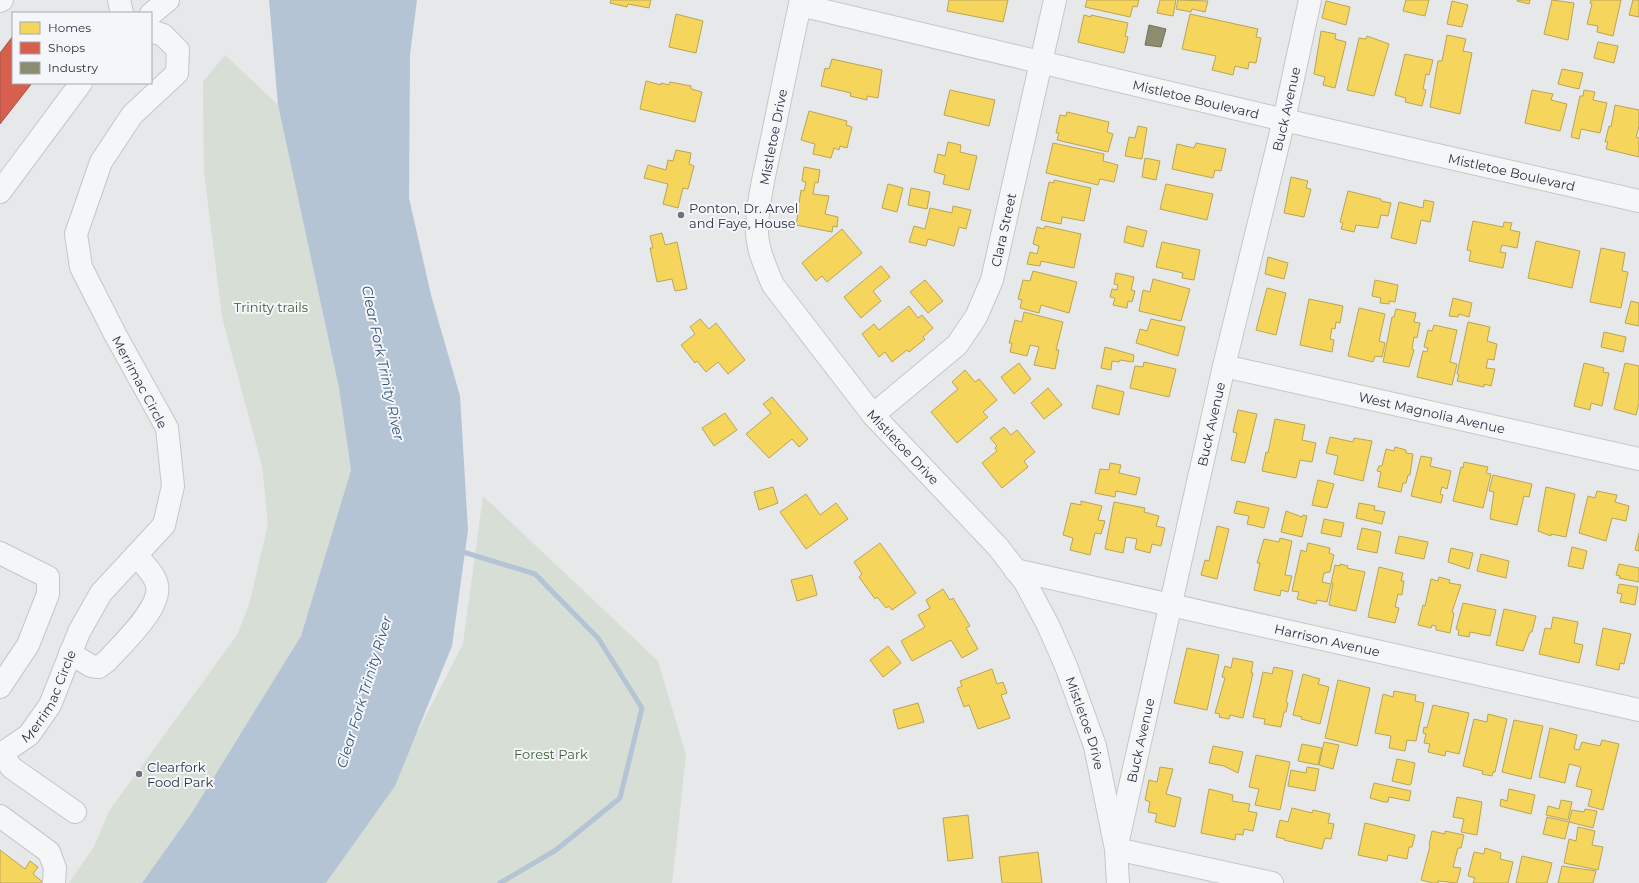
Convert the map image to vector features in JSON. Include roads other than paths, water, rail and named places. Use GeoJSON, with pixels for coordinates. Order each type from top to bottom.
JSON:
{"type":"FeatureCollection","features":[{"type":"Feature","properties":{"kind":"street"},"geometry":{"type":"LineString","coordinates":[[119,0],[122,12]]}},
{"type":"Feature","properties":{"kind":"street"},"geometry":{"type":"LineString","coordinates":[[152,13],[168,0]]}},
{"type":"Feature","properties":{"kind":"street","name":"Clara Street"},"geometry":{"type":"LineString","coordinates":[[873,415],[957,345],[976,316],[992,280],[1055,0]]}},
{"type":"Feature","properties":{"kind":"street","name":"Buck Avenue"},"geometry":{"type":"LineString","coordinates":[[1116,849],[1224,366],[1284,120],[1310,0]]}},
{"type":"Feature","properties":{"kind":"street","name":"Mistletoe Boulevard"},"geometry":{"type":"LineString","coordinates":[[801,3],[1284,120],[1639,200]]}},
{"type":"Feature","properties":{"kind":"street","name":"Mistletoe Drive"},"geometry":{"type":"LineString","coordinates":[[801,3],[768,158],[757,227],[758,244],[763,263],[773,285],[873,415],[998,547],[1025,582],[1048,625],[1066,666],[1095,746],[1116,849],[1118,883]]}},
{"type":"Feature","properties":{"kind":"street","name":"Merrimac Circle"},"geometry":{"type":"LineString","coordinates":[[1,753],[29,734],[50,705],[78,632],[101,593],[164,524],[173,486],[167,428],[116,336],[81,267],[76,234],[101,162],[132,115],[178,73],[178,50],[163,35],[152,31]]}},
{"type":"Feature","properties":{"kind":"street"},"geometry":{"type":"LineString","coordinates":[[0,192],[79,84]]}},
{"type":"Feature","properties":{"kind":"street","name":"West Magnolia Avenue"},"geometry":{"type":"LineString","coordinates":[[1224,366],[1639,459]]}},
{"type":"Feature","properties":{"kind":"street"},"geometry":{"type":"LineString","coordinates":[[0,553],[48,577],[48,594],[28,645],[0,688]]}},
{"type":"Feature","properties":{"kind":"street"},"geometry":{"type":"LineString","coordinates":[[70,653],[91,666],[99,667],[107,661],[151,610],[156,599],[157,586],[152,574],[136,556]]}},
{"type":"Feature","properties":{"kind":"street","name":"Harrison Avenue"},"geometry":{"type":"LineString","coordinates":[[1015,570],[1639,710]]}},
{"type":"Feature","properties":{"kind":"street"},"geometry":{"type":"LineString","coordinates":[[1,753],[12,768],[74,812]]}},
{"type":"Feature","properties":{"kind":"street"},"geometry":{"type":"LineString","coordinates":[[0,816],[49,852],[55,868],[54,883]]}},
{"type":"Feature","properties":{"kind":"street"},"geometry":{"type":"LineString","coordinates":[[1116,849],[1272,883]]}},
{"type":"Feature","properties":{"kind":"water","name":"Clear Fork Trinity River"},"geometry":{"type":"Polygon","coordinates":[[[269,0],[417,0],[410,54],[409,198],[431,295],[460,396],[468,530],[452,646],[395,786],[326,883],[142,883],[191,814],[301,636],[351,470],[339,388],[278,105],[269,0]]]}},
{"type":"Feature","properties":{"kind":"waterway"},"geometry":{"type":"LineString","coordinates":[[460,551],[535,574],[598,638],[642,708],[620,798],[556,850],[500,883]]}},
{"type":"Feature","properties":{"kind":"place","name":"Ponton, Dr. Arvel and Faye, House"},"geometry":{"type":"Point","coordinates":[681,215]}},
{"type":"Feature","properties":{"kind":"place","name":"Clearfork Food Park"},"geometry":{"type":"Point","coordinates":[139,774]}},
{"type":"Feature","properties":{"kind":"park label","name":"Trinity trails"},"geometry":{"type":"Point","coordinates":[271,307]}},
{"type":"Feature","properties":{"kind":"park label","name":"Forest Park"},"geometry":{"type":"Point","coordinates":[551,754]}}]}
